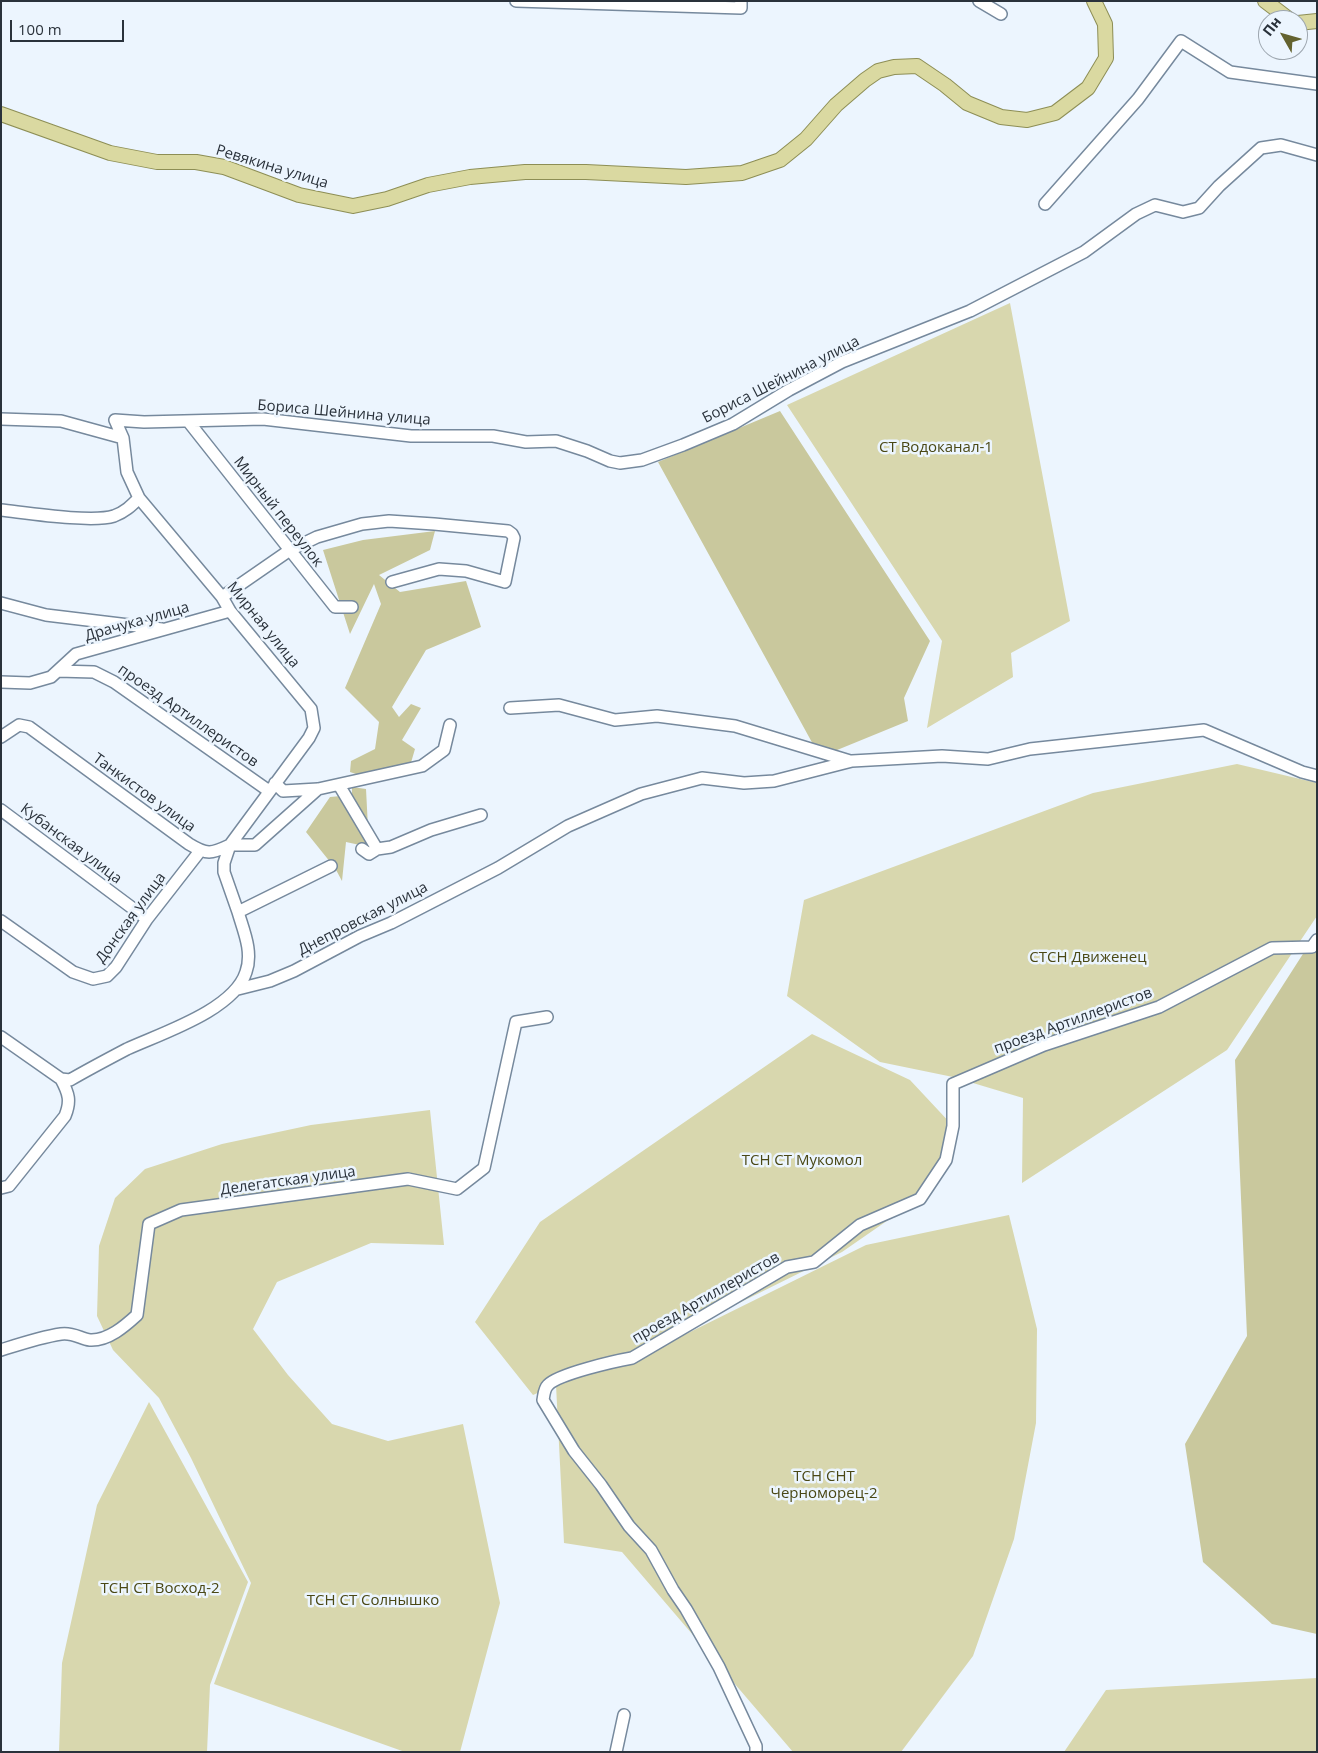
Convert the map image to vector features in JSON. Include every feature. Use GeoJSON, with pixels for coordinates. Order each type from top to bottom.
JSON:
{"type":"FeatureCollection","features":[{"type":"Feature","properties":{"kind":"main road","name":"Ревякина улица"},"geometry":{"type":"LineString","coordinates":[[1,114],[110,153],[158,162],[196,162],[224,167],[299,195],[353,206],[470,177],[525,172],[586,172],[686,177],[742,173],[780,160],[806,139],[836,105],[865,80],[878,72],[894,67],[917,66],[946,85],[967,103],[1000,117],[1027,120],[1055,112],[1088,88],[1106,58],[1105,24],[1094,1]]}},
{"type":"Feature","properties":{"kind":"main road"},"geometry":{"type":"LineString","coordinates":[[1266,1],[1277,10]]}},
{"type":"Feature","properties":{"kind":"street"},"geometry":{"type":"LineString","coordinates":[[516,1],[741,8],[741,1]]}},
{"type":"Feature","properties":{"kind":"street"},"geometry":{"type":"LineString","coordinates":[[979,1],[1001,14]]}},
{"type":"Feature","properties":{"kind":"street"},"geometry":{"type":"LineString","coordinates":[[1045,204],[1138,100],[1181,41],[1230,72],[1317,84]]}},
{"type":"Feature","properties":{"kind":"street","name":"Бориса Шейнина улица"},"geometry":{"type":"LineString","coordinates":[[115,420],[144,422],[263,419],[411,436],[493,436],[526,442],[556,442],[620,463],[642,460],[733,424],[789,390],[842,362],[970,311],[1084,252],[1136,214],[1155,205],[1183,212],[1199,208],[1226,179],[1261,148],[1280,145],[1317,155]]}},
{"type":"Feature","properties":{"kind":"street"},"geometry":{"type":"LineString","coordinates":[[1,419],[61,421],[123,438]]}},
{"type":"Feature","properties":{"kind":"street","name":"Мирная улица"},"geometry":{"type":"LineString","coordinates":[[115,420],[123,438],[127,472],[139,498],[311,708],[314,728],[310,738],[230,845]]}},
{"type":"Feature","properties":{"kind":"street","name":"Мирный переулок"},"geometry":{"type":"LineString","coordinates":[[188,421],[335,607],[352,606]]}},
{"type":"Feature","properties":{"kind":"street"},"geometry":{"type":"LineString","coordinates":[[1,510],[84,518],[112,517],[127,510],[139,498]]}},
{"type":"Feature","properties":{"kind":"street"},"geometry":{"type":"LineString","coordinates":[[222,597],[290,550],[317,537],[362,524],[390,521],[434,524],[508,531],[514,538],[505,582],[466,571],[439,569],[392,582]]}},
{"type":"Feature","properties":{"kind":"street"},"geometry":{"type":"LineString","coordinates":[[1,603],[46,615],[167,629]]}},
{"type":"Feature","properties":{"kind":"street","name":"Драчука улица"},"geometry":{"type":"LineString","coordinates":[[58,671],[76,654],[230,611]]}},
{"type":"Feature","properties":{"kind":"street"},"geometry":{"type":"LineString","coordinates":[[1,682],[30,683],[51,677],[58,671]]}},
{"type":"Feature","properties":{"kind":"street","name":"проезд Артиллеристов"},"geometry":{"type":"LineString","coordinates":[[58,671],[94,672],[114,682],[272,787],[283,791],[318,790],[422,766],[444,750],[450,725]]}},
{"type":"Feature","properties":{"kind":"street"},"geometry":{"type":"LineString","coordinates":[[510,708],[559,705],[615,720],[657,716],[735,726],[852,761],[942,756],[988,759],[1030,749],[1204,730],[1302,772],[1317,776]]}},
{"type":"Feature","properties":{"kind":"street","name":"Танкистов улица"},"geometry":{"type":"LineString","coordinates":[[1,737],[19,725],[29,727],[200,851],[214,852],[230,845],[255,845],[318,790]]}},
{"type":"Feature","properties":{"kind":"street","name":"Днепровская улица"},"geometry":{"type":"LineString","coordinates":[[61,1079],[70,1080],[128,1049],[192,1020],[216,1006],[238,989],[270,981],[294,971],[352,940],[392,923],[498,868],[568,826],[641,794],[702,778],[744,784],[774,781],[852,761]]}},
{"type":"Feature","properties":{"kind":"street"},"geometry":{"type":"LineString","coordinates":[[338,786],[377,850]]}},
{"type":"Feature","properties":{"kind":"street","name":"Кубанская улица"},"geometry":{"type":"LineString","coordinates":[[1,810],[147,919]]}},
{"type":"Feature","properties":{"kind":"street"},"geometry":{"type":"LineString","coordinates":[[362,849],[369,854],[431,830],[480,815]]}},
{"type":"Feature","properties":{"kind":"street"},"geometry":{"type":"LineString","coordinates":[[230,845],[224,863],[224,872],[249,952],[246,972],[238,989]]}},
{"type":"Feature","properties":{"kind":"street","name":"Донская улица"},"geometry":{"type":"LineString","coordinates":[[1,921],[73,972],[93,979],[107,976],[116,967],[147,919],[200,851]]}},
{"type":"Feature","properties":{"kind":"street"},"geometry":{"type":"LineString","coordinates":[[238,912],[331,866]]}},
{"type":"Feature","properties":{"kind":"street","name":"проезд Артиллеристов"},"geometry":{"type":"LineString","coordinates":[[756,1752],[756,1746],[719,1667],[691,1618],[651,1550],[629,1526],[574,1451],[543,1400],[546,1387],[553,1380],[604,1364],[632,1358],[787,1267],[814,1262],[860,1224],[920,1199],[946,1160],[953,1126],[953,1084],[1044,1045],[1159,1007],[1272,948],[1312,947],[1317,940]]}},
{"type":"Feature","properties":{"kind":"street","name":"Делегатская улица"},"geometry":{"type":"LineString","coordinates":[[1,1350],[63,1333],[79,1335],[90,1340],[103,1338],[125,1326],[137,1315],[149,1224],[181,1210],[408,1180],[457,1189],[484,1168],[516,1022],[547,1017]]}},
{"type":"Feature","properties":{"kind":"street"},"geometry":{"type":"LineString","coordinates":[[1,1038],[61,1079],[66,1088],[70,1104],[65,1116],[10,1186],[1,1188]]}},
{"type":"Feature","properties":{"kind":"street"},"geometry":{"type":"LineString","coordinates":[[616,1752],[624,1714]]}},
{"type":"Feature","properties":{"kind":"green space","name":"СТ Водоканал-1"},"geometry":{"type":"Polygon","coordinates":[[[1010,303],[1070,621],[1011,653],[1013,677],[927,728],[942,641],[787,405],[1010,303]]]}},
{"type":"Feature","properties":{"kind":"green space"},"geometry":{"type":"Polygon","coordinates":[[[780,411],[930,641],[904,698],[908,721],[820,757],[658,462],[780,411]]]}},
{"type":"Feature","properties":{"kind":"green space"},"geometry":{"type":"Polygon","coordinates":[[[435,531],[430,550],[379,575],[400,592],[466,581],[481,627],[426,650],[392,707],[399,717],[411,704],[421,708],[402,740],[415,749],[410,766],[359,775],[350,772],[351,761],[375,749],[379,722],[345,688],[381,604],[374,584],[350,634],[323,550],[363,540],[435,531]]]}},
{"type":"Feature","properties":{"kind":"green space","name":"СТСН Движенец"},"geometry":{"type":"Polygon","coordinates":[[[1237,764],[1317,783],[1317,916],[1227,1050],[1022,1183],[1023,1098],[953,1077],[880,1062],[787,996],[804,900],[1093,793],[1237,764]]]}},
{"type":"Feature","properties":{"kind":"green space"},"geometry":{"type":"Polygon","coordinates":[[[352,787],[366,789],[369,847],[346,842],[342,881],[335,868],[306,832],[330,797],[352,795],[352,787]]]}},
{"type":"Feature","properties":{"kind":"green space"},"geometry":{"type":"Polygon","coordinates":[[[1317,932],[1317,1634],[1272,1624],[1203,1562],[1185,1444],[1247,1336],[1235,1060],[1317,932]]]}},
{"type":"Feature","properties":{"kind":"green space","name":"ТСН СНТ Черноморец-2"},"geometry":{"type":"Polygon","coordinates":[[[812,1034],[910,1080],[953,1126],[930,1191],[842,1252],[739,1303],[568,1380],[686,1334],[866,1245],[1009,1215],[1037,1329],[1036,1423],[1014,1539],[973,1656],[901,1752],[793,1752],[622,1552],[564,1543],[556,1385],[533,1395],[475,1322],[540,1222],[812,1034]]]}},
{"type":"Feature","properties":{"kind":"green space","name":"ТСН СТ Солнышко"},"geometry":{"type":"Polygon","coordinates":[[[430,1110],[444,1245],[371,1243],[277,1282],[253,1329],[288,1375],[332,1424],[388,1441],[463,1424],[500,1603],[460,1752],[405,1752],[214,1684],[251,1583],[191,1458],[159,1398],[113,1350],[97,1316],[99,1246],[115,1198],[145,1169],[222,1144],[311,1125],[430,1110]]]}},
{"type":"Feature","properties":{"kind":"green space","name":"ТСН СТ Восход-2"},"geometry":{"type":"Polygon","coordinates":[[[149,1402],[248,1582],[210,1685],[207,1752],[59,1752],[62,1663],[97,1505],[149,1402]]]}},
{"type":"Feature","properties":{"kind":"green space"},"geometry":{"type":"Polygon","coordinates":[[[1317,1678],[1317,1752],[1064,1752],[1106,1690],[1317,1678]]]}},
{"type":"Feature","properties":{"kind":"park label","name":"ТСН СТ Мукомол"},"geometry":{"type":"Point","coordinates":[802,1161]}}]}
